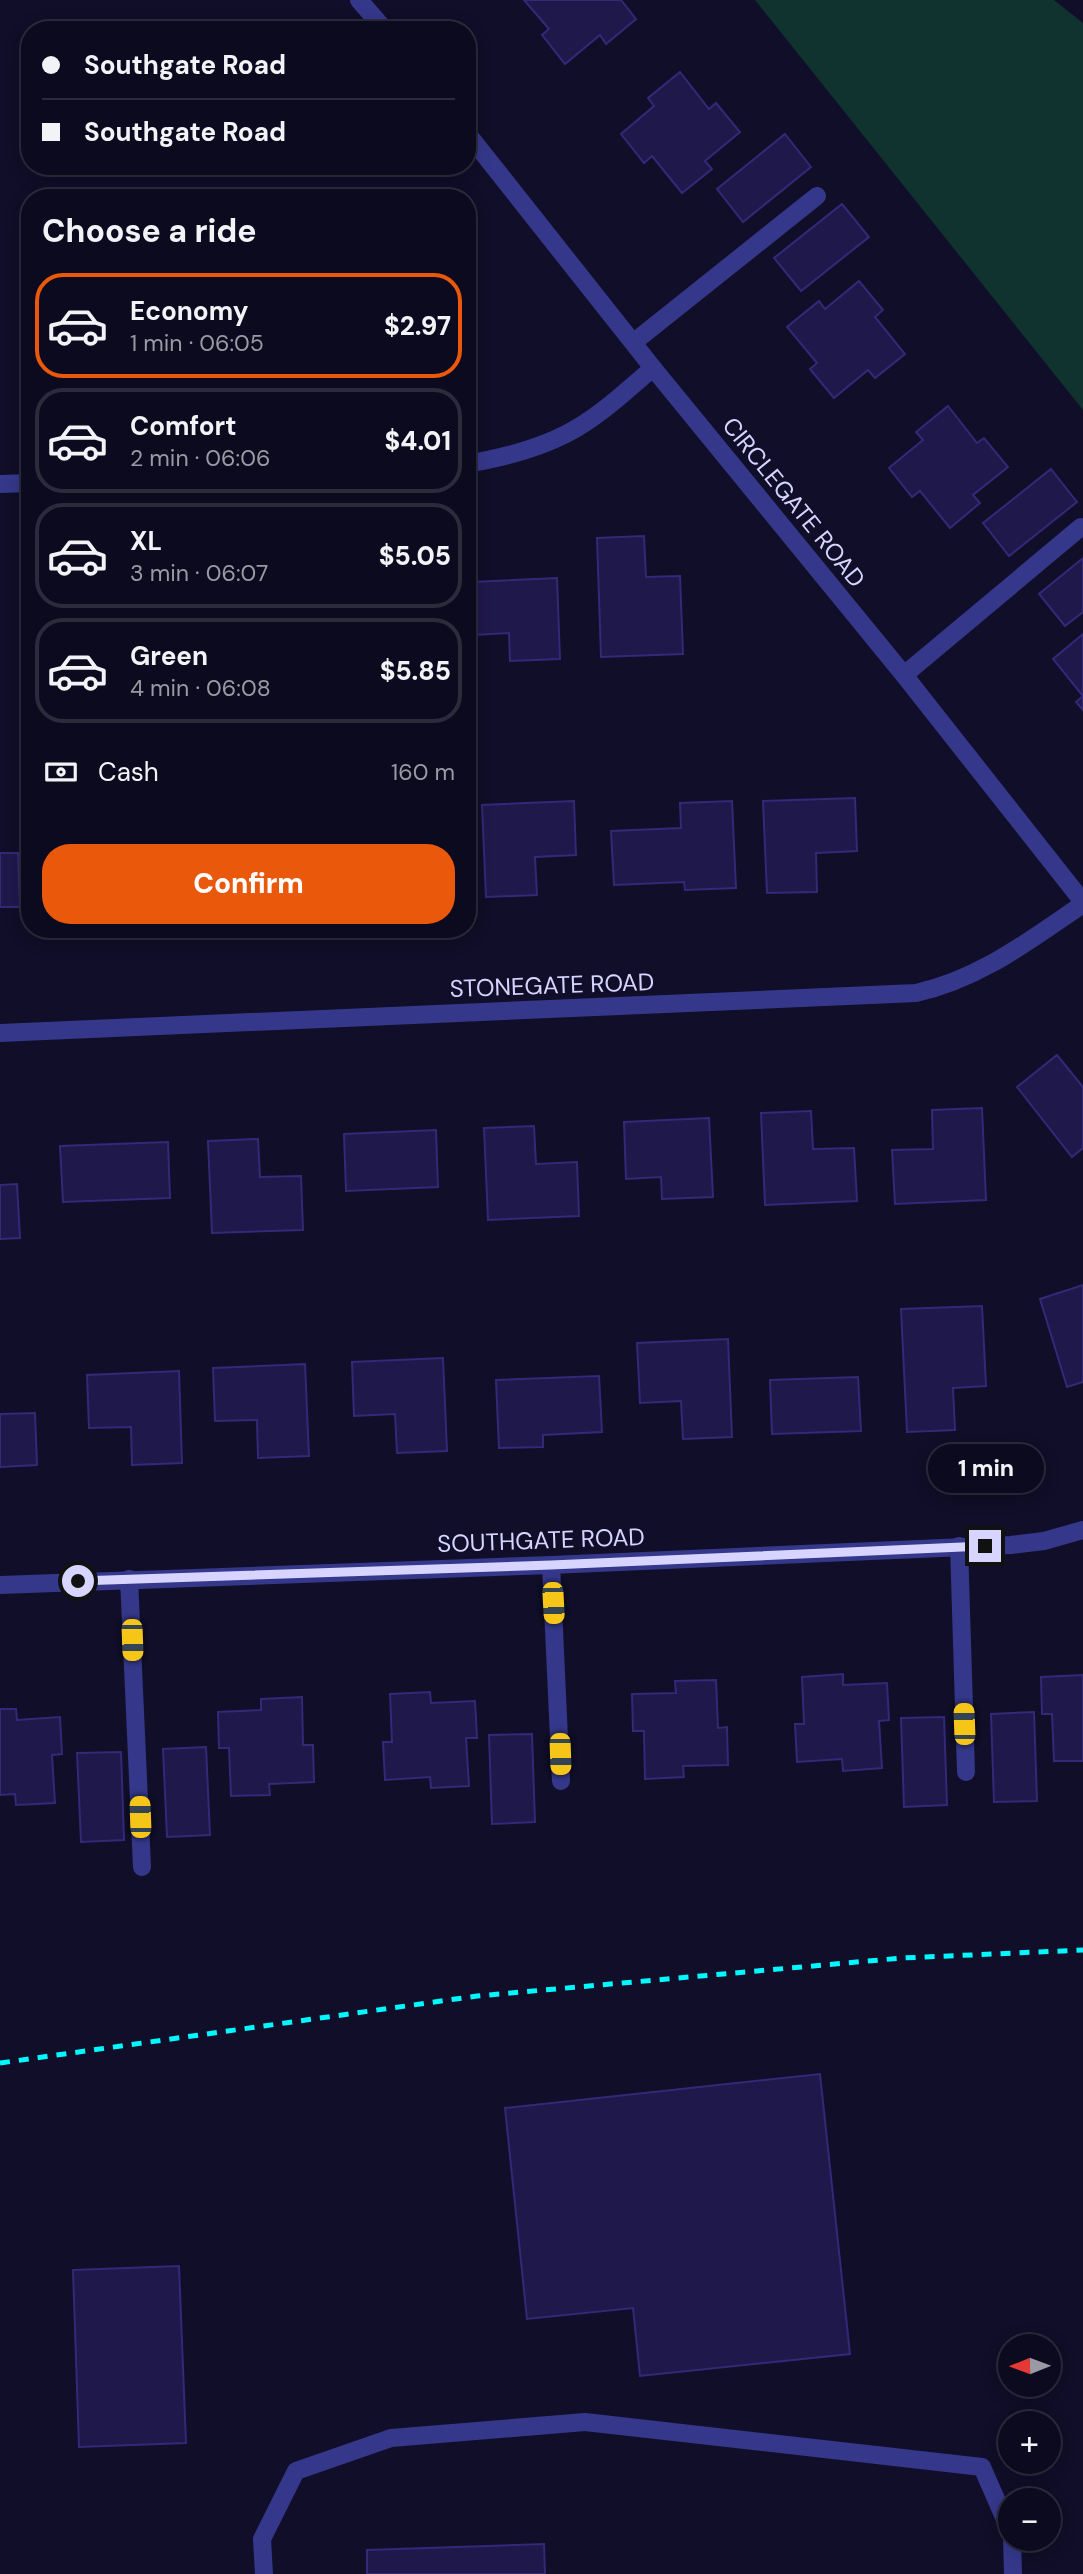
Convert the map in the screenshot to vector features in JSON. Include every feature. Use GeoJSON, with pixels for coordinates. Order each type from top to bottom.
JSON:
{"type":"FeatureCollection","features":[{"type":"Feature","properties":{"kind":"street"},"geometry":{"type":"LineString","coordinates":[[366,2],[379,21]]}},
{"type":"Feature","properties":{"kind":"street","name":"CIRCLEGATE ROAD"},"geometry":{"type":"LineString","coordinates":[[476,144],[653,368],[904,674],[1083,903]]}},
{"type":"Feature","properties":{"kind":"street"},"geometry":{"type":"LineString","coordinates":[[634,342],[817,196]]}},
{"type":"Feature","properties":{"kind":"street"},"geometry":{"type":"LineString","coordinates":[[476,462],[529,450],[568,433],[616,400],[653,368]]}},
{"type":"Feature","properties":{"kind":"street"},"geometry":{"type":"LineString","coordinates":[[0,484],[21,483]]}},
{"type":"Feature","properties":{"kind":"street"},"geometry":{"type":"LineString","coordinates":[[904,674],[1081,527]]}},
{"type":"Feature","properties":{"kind":"street","name":"STONEGATE ROAD"},"geometry":{"type":"LineString","coordinates":[[0,1033],[916,993],[954,982],[998,962],[1083,903]]}},
{"type":"Feature","properties":{"kind":"street","name":"SOUTHGATE ROAD"},"geometry":{"type":"LineString","coordinates":[[0,1585],[1011,1545],[1044,1541],[1083,1530]]}},
{"type":"Feature","properties":{"kind":"street"},"geometry":{"type":"LineString","coordinates":[[959,1546],[966,1772]]}},
{"type":"Feature","properties":{"kind":"street"},"geometry":{"type":"LineString","coordinates":[[551,1565],[561,1781]]}},
{"type":"Feature","properties":{"kind":"street"},"geometry":{"type":"LineString","coordinates":[[129,1579],[142,1867]]}},
{"type":"Feature","properties":{"kind":"street"},"geometry":{"type":"LineString","coordinates":[[264,2574],[262,2539],[296,2471],[391,2438],[585,2422],[982,2467],[998,2504]]}},
{"type":"Feature","properties":{"kind":"street"},"geometry":{"type":"LineString","coordinates":[[1012,2551],[1013,2574]]}},
{"type":"Feature","properties":{"kind":"green space"},"geometry":{"type":"Polygon","coordinates":[[[755,0],[1054,0],[1083,23],[1083,410],[755,0]]]}},
{"type":"Feature","properties":{"kind":"building"},"geometry":{"type":"Polygon","coordinates":[[[524,0],[621,0],[636,19],[606,44],[600,35],[565,64],[542,35],[549,29],[524,0]]]}},
{"type":"Feature","properties":{"kind":"building"},"geometry":{"type":"Polygon","coordinates":[[[680,72],[709,109],[716,103],[740,132],[705,161],[712,169],[682,193],[652,156],[644,163],[621,134],[654,106],[648,98],[680,72]]]}},
{"type":"Feature","properties":{"kind":"building"},"geometry":{"type":"Polygon","coordinates":[[[785,134],[811,167],[743,222],[717,189],[785,134]]]}},
{"type":"Feature","properties":{"kind":"building"},"geometry":{"type":"Polygon","coordinates":[[[842,204],[869,237],[801,291],[774,258],[842,204]]]}},
{"type":"Feature","properties":{"kind":"building"},"geometry":{"type":"Polygon","coordinates":[[[859,281],[883,310],[875,317],[905,354],[875,378],[868,370],[834,398],[810,369],[817,363],[787,327],[819,301],[825,309],[859,281]]]}},
{"type":"Feature","properties":{"kind":"building"},"geometry":{"type":"Polygon","coordinates":[[[948,406],[977,443],[984,438],[1008,467],[973,495],[980,503],[950,528],[920,491],[912,497],[889,468],[923,440],[916,432],[948,406]]]}},
{"type":"Feature","properties":{"kind":"building"},"geometry":{"type":"Polygon","coordinates":[[[1051,469],[1077,502],[1009,556],[983,523],[1051,469]]]}},
{"type":"Feature","properties":{"kind":"building"},"geometry":{"type":"Polygon","coordinates":[[[644,536],[646,577],[680,576],[683,654],[601,657],[597,538],[644,536]]]}},
{"type":"Feature","properties":{"kind":"building"},"geometry":{"type":"Polygon","coordinates":[[[1083,558],[1083,612],[1065,626],[1039,594],[1083,558]]]}},
{"type":"Feature","properties":{"kind":"building"},"geometry":{"type":"Polygon","coordinates":[[[557,578],[560,659],[510,661],[509,633],[476,635],[476,582],[557,578]]]}},
{"type":"Feature","properties":{"kind":"building"},"geometry":{"type":"Polygon","coordinates":[[[1083,634],[1083,696],[1053,659],[1083,634]]]}},
{"type":"Feature","properties":{"kind":"building"},"geometry":{"type":"Polygon","coordinates":[[[1083,696],[1083,710],[1076,702],[1083,696]]]}},
{"type":"Feature","properties":{"kind":"building"},"geometry":{"type":"Polygon","coordinates":[[[855,798],[857,851],[816,853],[817,892],[767,893],[763,801],[855,798]]]}},
{"type":"Feature","properties":{"kind":"building"},"geometry":{"type":"Polygon","coordinates":[[[574,801],[576,855],[535,857],[537,895],[486,897],[482,805],[574,801]]]}},
{"type":"Feature","properties":{"kind":"building"},"geometry":{"type":"Polygon","coordinates":[[[732,801],[736,888],[685,890],[684,882],[614,885],[611,831],[681,828],[680,803],[732,801]]]}},
{"type":"Feature","properties":{"kind":"building"},"geometry":{"type":"Polygon","coordinates":[[[0,853],[18,853],[20,907],[0,907],[0,853]]]}},
{"type":"Feature","properties":{"kind":"building"},"geometry":{"type":"Polygon","coordinates":[[[1057,1055],[1083,1087],[1083,1148],[1072,1157],[1017,1087],[1057,1055]]]}},
{"type":"Feature","properties":{"kind":"building"},"geometry":{"type":"Polygon","coordinates":[[[982,1108],[986,1200],[895,1204],[892,1150],[933,1149],[932,1110],[982,1108]]]}},
{"type":"Feature","properties":{"kind":"building"},"geometry":{"type":"Polygon","coordinates":[[[811,1111],[813,1149],[854,1148],[857,1201],[765,1205],[761,1113],[811,1111]]]}},
{"type":"Feature","properties":{"kind":"building"},"geometry":{"type":"Polygon","coordinates":[[[709,1118],[713,1197],[662,1199],[661,1177],[626,1179],[624,1122],[709,1118]]]}},
{"type":"Feature","properties":{"kind":"building"},"geometry":{"type":"Polygon","coordinates":[[[534,1126],[536,1164],[577,1162],[579,1216],[488,1220],[484,1128],[534,1126]]]}},
{"type":"Feature","properties":{"kind":"building"},"geometry":{"type":"Polygon","coordinates":[[[436,1130],[438,1187],[346,1191],[344,1134],[436,1130]]]}},
{"type":"Feature","properties":{"kind":"building"},"geometry":{"type":"Polygon","coordinates":[[[258,1139],[260,1177],[301,1176],[303,1230],[212,1233],[208,1141],[258,1139]]]}},
{"type":"Feature","properties":{"kind":"building"},"geometry":{"type":"Polygon","coordinates":[[[168,1142],[170,1198],[63,1202],[60,1146],[168,1142]]]}},
{"type":"Feature","properties":{"kind":"building"},"geometry":{"type":"Polygon","coordinates":[[[17,1184],[20,1238],[0,1239],[0,1185],[17,1184]]]}},
{"type":"Feature","properties":{"kind":"building"},"geometry":{"type":"Polygon","coordinates":[[[1083,1285],[1083,1382],[1067,1387],[1040,1299],[1083,1285]]]}},
{"type":"Feature","properties":{"kind":"building"},"geometry":{"type":"Polygon","coordinates":[[[982,1306],[986,1386],[953,1388],[955,1430],[907,1432],[901,1309],[982,1306]]]}},
{"type":"Feature","properties":{"kind":"building"},"geometry":{"type":"Polygon","coordinates":[[[728,1339],[732,1437],[683,1439],[681,1401],[640,1403],[637,1343],[728,1339]]]}},
{"type":"Feature","properties":{"kind":"building"},"geometry":{"type":"Polygon","coordinates":[[[443,1358],[447,1451],[397,1453],[395,1414],[354,1416],[352,1362],[443,1358]]]}},
{"type":"Feature","properties":{"kind":"building"},"geometry":{"type":"Polygon","coordinates":[[[305,1364],[309,1456],[258,1458],[257,1420],[215,1421],[213,1368],[305,1364]]]}},
{"type":"Feature","properties":{"kind":"building"},"geometry":{"type":"Polygon","coordinates":[[[179,1371],[182,1463],[132,1465],[131,1427],[89,1428],[87,1375],[179,1371]]]}},
{"type":"Feature","properties":{"kind":"building"},"geometry":{"type":"Polygon","coordinates":[[[599,1376],[602,1432],[543,1435],[543,1447],[499,1448],[496,1380],[599,1376]]]}},
{"type":"Feature","properties":{"kind":"building"},"geometry":{"type":"Polygon","coordinates":[[[858,1377],[861,1431],[772,1434],[770,1380],[858,1377]]]}},
{"type":"Feature","properties":{"kind":"building"},"geometry":{"type":"Polygon","coordinates":[[[35,1413],[37,1465],[0,1467],[0,1414],[35,1413]]]}},
{"type":"Feature","properties":{"kind":"building"},"geometry":{"type":"Polygon","coordinates":[[[843,1674],[843,1685],[887,1683],[889,1720],[879,1721],[882,1768],[843,1771],[842,1759],[797,1762],[795,1724],[804,1724],[802,1677],[843,1674]]]}},
{"type":"Feature","properties":{"kind":"building"},"geometry":{"type":"Polygon","coordinates":[[[1083,1675],[1083,1761],[1054,1761],[1052,1714],[1042,1714],[1041,1677],[1083,1675]]]}},
{"type":"Feature","properties":{"kind":"building"},"geometry":{"type":"Polygon","coordinates":[[[716,1680],[718,1728],[727,1727],[728,1765],[683,1766],[684,1777],[645,1779],[644,1731],[633,1731],[632,1694],[676,1693],[675,1681],[716,1680]]]}},
{"type":"Feature","properties":{"kind":"building"},"geometry":{"type":"Polygon","coordinates":[[[430,1692],[431,1703],[475,1701],[477,1738],[466,1738],[469,1786],[431,1788],[430,1777],[385,1780],[383,1742],[392,1742],[390,1694],[430,1692]]]}},
{"type":"Feature","properties":{"kind":"building"},"geometry":{"type":"Polygon","coordinates":[[[302,1697],[303,1745],[313,1745],[314,1782],[269,1784],[270,1795],[231,1796],[229,1748],[219,1748],[218,1712],[261,1710],[261,1699],[302,1697]]]}},
{"type":"Feature","properties":{"kind":"building"},"geometry":{"type":"Polygon","coordinates":[[[0,1709],[16,1709],[17,1720],[60,1717],[62,1754],[52,1755],[55,1803],[16,1805],[15,1794],[0,1795],[0,1709]]]}},
{"type":"Feature","properties":{"kind":"building"},"geometry":{"type":"Polygon","coordinates":[[[1034,1712],[1037,1801],[994,1802],[991,1714],[1034,1712]]]}},
{"type":"Feature","properties":{"kind":"building"},"geometry":{"type":"Polygon","coordinates":[[[944,1717],[947,1805],[904,1807],[901,1718],[944,1717]]]}},
{"type":"Feature","properties":{"kind":"building"},"geometry":{"type":"Polygon","coordinates":[[[532,1734],[535,1822],[492,1824],[489,1735],[532,1734]]]}},
{"type":"Feature","properties":{"kind":"building"},"geometry":{"type":"Polygon","coordinates":[[[206,1747],[210,1835],[167,1837],[163,1749],[206,1747]]]}},
{"type":"Feature","properties":{"kind":"building"},"geometry":{"type":"Polygon","coordinates":[[[121,1752],[124,1840],[81,1842],[77,1753],[121,1752]]]}},
{"type":"Feature","properties":{"kind":"building"},"geometry":{"type":"Polygon","coordinates":[[[820,2074],[850,2354],[640,2376],[633,2308],[527,2319],[505,2108],[820,2074]]]}},
{"type":"Feature","properties":{"kind":"building"},"geometry":{"type":"Polygon","coordinates":[[[179,2266],[186,2443],[79,2447],[73,2270],[179,2266]]]}},
{"type":"Feature","properties":{"kind":"building"},"geometry":{"type":"Polygon","coordinates":[[[544,2544],[545,2574],[367,2574],[367,2550],[544,2544]]]}},
{"type":"Feature","properties":{"kind":"railway"},"geometry":{"type":"LineString","coordinates":[[0,2063],[477,1996],[902,1958],[1083,1950]]}},
{"type":"Feature","properties":{"kind":"route"},"geometry":{"type":"LineString","coordinates":[[78,1581],[551,1565],[985,1546]]}}]}
